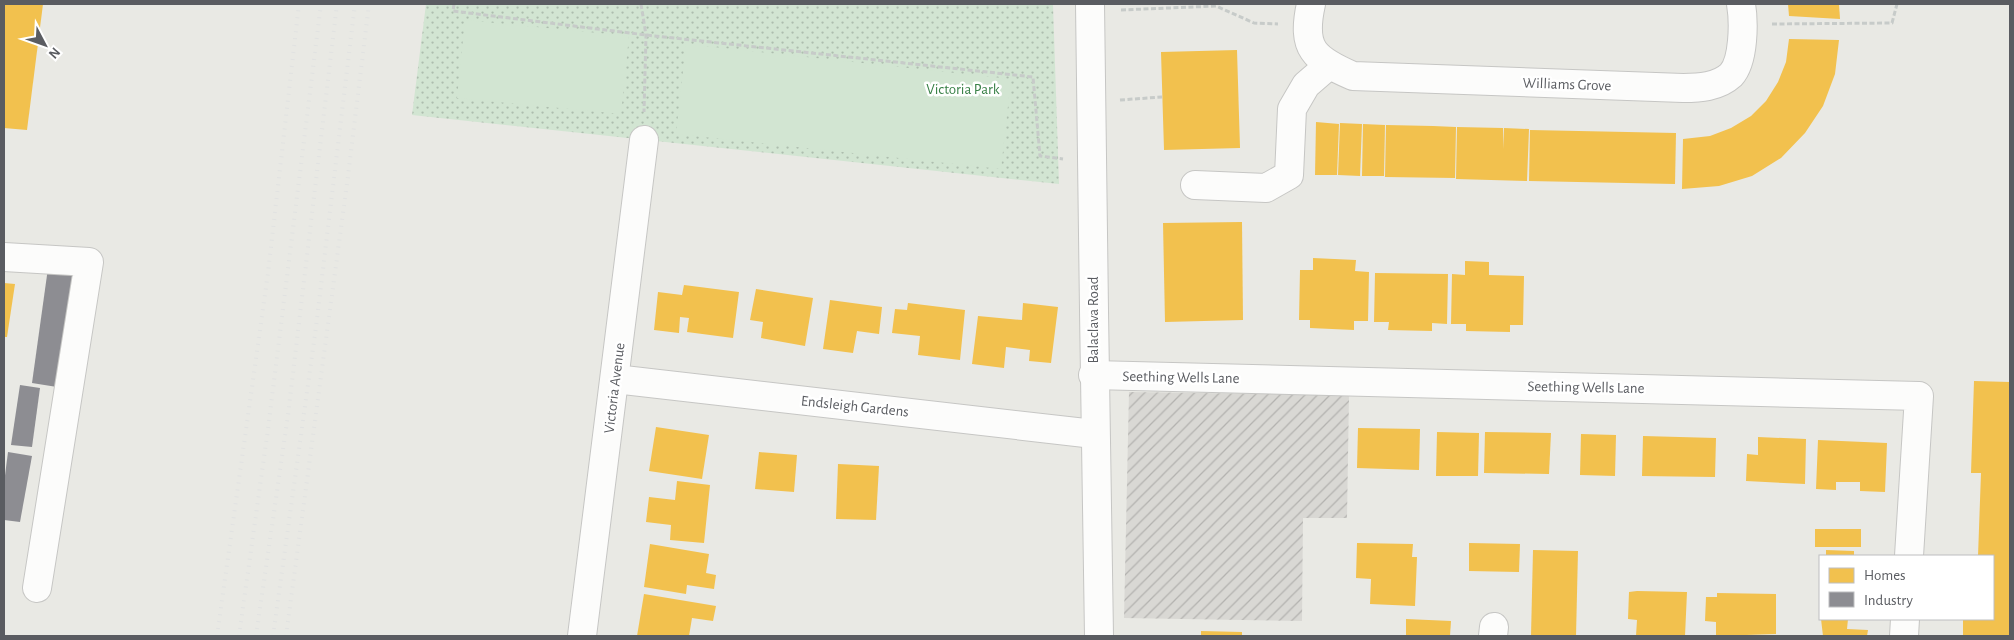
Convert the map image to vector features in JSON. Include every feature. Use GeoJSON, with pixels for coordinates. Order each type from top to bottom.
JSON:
{"type":"FeatureCollection","features":[{"type":"Feature","properties":{"kind":"street","name":"Balaclava Road"},"geometry":{"type":"LineString","coordinates":[[1090,7],[1093,375],[1099,636]]}},
{"type":"Feature","properties":{"kind":"street","name":"Williams Grove"},"geometry":{"type":"LineString","coordinates":[[1309,15],[1312,50],[1328,66],[1353,76],[1701,88],[1716,84],[1732,74],[1741,49],[1743,14]]}},
{"type":"Feature","properties":{"kind":"street"},"geometry":{"type":"LineString","coordinates":[[1195,185],[1266,188],[1289,175],[1292,109],[1306,84],[1328,66]]}},
{"type":"Feature","properties":{"kind":"street","name":"Victoria Avenue"},"geometry":{"type":"LineString","coordinates":[[582,636],[644,140]]}},
{"type":"Feature","properties":{"kind":"street"},"geometry":{"type":"LineString","coordinates":[[4,257],[89,262],[37,588]]}},
{"type":"Feature","properties":{"kind":"street","name":"Seething Wells Lane"},"geometry":{"type":"LineString","coordinates":[[1093,375],[1918,396],[1909,555]]}},
{"type":"Feature","properties":{"kind":"street","name":"Endsleigh Gardens"},"geometry":{"type":"LineString","coordinates":[[615,379],[1094,434]]}},
{"type":"Feature","properties":{"kind":"street"},"geometry":{"type":"LineString","coordinates":[[1904,636],[1905,620]]}},
{"type":"Feature","properties":{"kind":"path"},"geometry":{"type":"LineString","coordinates":[[454,4],[453,11],[646,35],[1033,77],[1040,156]]}},
{"type":"Feature","properties":{"kind":"path"},"geometry":{"type":"LineString","coordinates":[[641,4],[646,35],[644,140]]}},
{"type":"Feature","properties":{"kind":"path"},"geometry":{"type":"LineString","coordinates":[[1743,14],[1892,23],[1898,4]]}},
{"type":"Feature","properties":{"kind":"path"},"geometry":{"type":"LineString","coordinates":[[1090,7],[1135,10],[1216,6],[1254,23],[1309,15]]}},
{"type":"Feature","properties":{"kind":"path"},"geometry":{"type":"LineString","coordinates":[[1092,101],[1162,97]]}},
{"type":"Feature","properties":{"kind":"shaded area"},"geometry":{"type":"Polygon","coordinates":[[[1129,392],[1349,395],[1347,518],[1303,518],[1302,621],[1124,618],[1129,392]]]}},
{"type":"Feature","properties":{"kind":"green space","name":"Victoria Park"},"geometry":{"type":"Polygon","coordinates":[[[426,4],[1053,4],[1059,184],[412,115],[426,4]]]}},
{"type":"Feature","properties":{"kind":"green space"},"geometry":{"type":"Polygon","coordinates":[[[465,20],[629,36],[621,114],[457,98],[465,20]]]}},
{"type":"Feature","properties":{"kind":"green space"},"geometry":{"type":"Polygon","coordinates":[[[686,44],[1011,79],[1001,169],[676,134],[686,44]]]}},
{"type":"Feature","properties":{"kind":"building: Homes"},"geometry":{"type":"Polygon","coordinates":[[[4,4],[43,4],[27,130],[4,128],[4,4]]]}},
{"type":"Feature","properties":{"kind":"building: Homes"},"geometry":{"type":"Polygon","coordinates":[[[1788,4],[1839,4],[1840,19],[1789,16],[1788,4]]]}},
{"type":"Feature","properties":{"kind":"building: Homes"},"geometry":{"type":"Polygon","coordinates":[[[1789,39],[1839,40],[1835,74],[1823,106],[1805,133],[1781,158],[1752,176],[1719,186],[1682,189],[1683,139],[1710,136],[1731,128],[1751,116],[1766,101],[1778,82],[1786,62],[1789,39]]]}},
{"type":"Feature","properties":{"kind":"building: Homes"},"geometry":{"type":"Polygon","coordinates":[[[1237,50],[1240,148],[1164,150],[1161,52],[1237,50]]]}},
{"type":"Feature","properties":{"kind":"building: Homes"},"geometry":{"type":"Polygon","coordinates":[[[1316,122],[1339,124],[1337,175],[1315,175],[1316,122]]]}},
{"type":"Feature","properties":{"kind":"building: Homes"},"geometry":{"type":"Polygon","coordinates":[[[1340,123],[1362,124],[1360,176],[1338,175],[1340,123]]]}},
{"type":"Feature","properties":{"kind":"building: Homes"},"geometry":{"type":"Polygon","coordinates":[[[1363,124],[1385,125],[1384,176],[1362,176],[1363,124]]]}},
{"type":"Feature","properties":{"kind":"building: Homes"},"geometry":{"type":"Polygon","coordinates":[[[1386,125],[1456,127],[1455,178],[1385,177],[1386,125]]]}},
{"type":"Feature","properties":{"kind":"building: Homes"},"geometry":{"type":"Polygon","coordinates":[[[1457,127],[1503,128],[1503,149],[1504,128],[1529,129],[1527,181],[1456,179],[1457,127]]]}},
{"type":"Feature","properties":{"kind":"building: Homes"},"geometry":{"type":"Polygon","coordinates":[[[1530,130],[1676,133],[1675,184],[1529,181],[1530,130]]]}},
{"type":"Feature","properties":{"kind":"building: Homes"},"geometry":{"type":"Polygon","coordinates":[[[1242,222],[1243,320],[1165,322],[1163,223],[1242,222]]]}},
{"type":"Feature","properties":{"kind":"building: Homes"},"geometry":{"type":"Polygon","coordinates":[[[1313,258],[1356,260],[1355,271],[1369,272],[1368,321],[1354,321],[1354,330],[1310,328],[1310,320],[1299,320],[1300,270],[1313,270],[1313,258]]]}},
{"type":"Feature","properties":{"kind":"building: Homes"},"geometry":{"type":"Polygon","coordinates":[[[1465,261],[1489,262],[1489,275],[1524,276],[1523,325],[1510,325],[1510,332],[1466,331],[1466,324],[1451,324],[1452,274],[1465,275],[1465,261]]]}},
{"type":"Feature","properties":{"kind":"building: Homes"},"geometry":{"type":"Polygon","coordinates":[[[1375,273],[1448,274],[1447,324],[1432,323],[1432,331],[1388,330],[1389,322],[1374,322],[1375,273]]]}},
{"type":"Feature","properties":{"kind":"building: Homes"},"geometry":{"type":"Polygon","coordinates":[[[4,283],[15,284],[7,337],[4,337],[4,283]]]}},
{"type":"Feature","properties":{"kind":"building: Homes"},"geometry":{"type":"Polygon","coordinates":[[[684,285],[739,292],[733,338],[687,332],[689,318],[680,317],[679,333],[654,330],[658,292],[682,295],[684,285]]]}},
{"type":"Feature","properties":{"kind":"building: Homes"},"geometry":{"type":"Polygon","coordinates":[[[756,289],[813,298],[805,346],[761,338],[763,322],[750,320],[756,289]]]}},
{"type":"Feature","properties":{"kind":"building: Homes"},"geometry":{"type":"Polygon","coordinates":[[[830,300],[882,307],[879,334],[857,331],[853,353],[823,349],[830,300]]]}},
{"type":"Feature","properties":{"kind":"building: Homes"},"geometry":{"type":"Polygon","coordinates":[[[908,303],[965,310],[960,360],[918,355],[920,336],[892,333],[895,309],[907,310],[908,303]]]}},
{"type":"Feature","properties":{"kind":"building: Homes"},"geometry":{"type":"Polygon","coordinates":[[[1023,303],[1058,307],[1051,363],[1029,361],[1030,350],[1006,347],[1004,368],[972,364],[978,316],[1022,320],[1023,303]]]}},
{"type":"Feature","properties":{"kind":"building: Homes"},"geometry":{"type":"Polygon","coordinates":[[[1974,381],[2010,382],[2010,636],[1963,636],[1963,620],[1994,620],[1994,555],[1978,555],[1981,473],[1971,473],[1974,381]]]}},
{"type":"Feature","properties":{"kind":"building: Homes"},"geometry":{"type":"Polygon","coordinates":[[[656,427],[709,435],[702,479],[649,471],[656,427]]]}},
{"type":"Feature","properties":{"kind":"building: Homes"},"geometry":{"type":"Polygon","coordinates":[[[1358,428],[1420,429],[1419,470],[1357,468],[1358,428]]]}},
{"type":"Feature","properties":{"kind":"building: Homes"},"geometry":{"type":"Polygon","coordinates":[[[1437,432],[1479,433],[1478,476],[1436,476],[1437,432]]]}},
{"type":"Feature","properties":{"kind":"building: Homes"},"geometry":{"type":"Polygon","coordinates":[[[1485,432],[1551,433],[1549,474],[1484,473],[1485,432]]]}},
{"type":"Feature","properties":{"kind":"building: Homes"},"geometry":{"type":"Polygon","coordinates":[[[1581,434],[1616,435],[1615,476],[1580,475],[1581,434]]]}},
{"type":"Feature","properties":{"kind":"building: Homes"},"geometry":{"type":"Polygon","coordinates":[[[1643,436],[1716,438],[1715,477],[1642,476],[1643,436]]]}},
{"type":"Feature","properties":{"kind":"building: Homes"},"geometry":{"type":"Polygon","coordinates":[[[1758,437],[1806,439],[1805,484],[1746,481],[1747,454],[1758,455],[1758,437]]]}},
{"type":"Feature","properties":{"kind":"building: Homes"},"geometry":{"type":"Polygon","coordinates":[[[1818,440],[1887,443],[1885,492],[1860,491],[1860,482],[1836,482],[1836,490],[1816,489],[1818,440]]]}},
{"type":"Feature","properties":{"kind":"building: Homes"},"geometry":{"type":"Polygon","coordinates":[[[759,452],[797,455],[794,492],[755,489],[759,452]]]}},
{"type":"Feature","properties":{"kind":"building: Homes"},"geometry":{"type":"Polygon","coordinates":[[[838,464],[879,466],[876,520],[836,519],[838,464]]]}},
{"type":"Feature","properties":{"kind":"building: Homes"},"geometry":{"type":"Polygon","coordinates":[[[677,481],[710,485],[704,543],[670,540],[671,525],[646,522],[649,497],[675,500],[677,481]]]}},
{"type":"Feature","properties":{"kind":"building: Homes"},"geometry":{"type":"Polygon","coordinates":[[[1815,529],[1861,529],[1861,547],[1815,547],[1815,529]]]}},
{"type":"Feature","properties":{"kind":"building: Homes"},"geometry":{"type":"Polygon","coordinates":[[[1357,543],[1413,544],[1412,557],[1417,557],[1415,606],[1370,604],[1371,579],[1356,578],[1357,543]]]}},
{"type":"Feature","properties":{"kind":"building: Homes"},"geometry":{"type":"Polygon","coordinates":[[[1469,543],[1520,544],[1519,572],[1469,571],[1469,543]]]}},
{"type":"Feature","properties":{"kind":"building: Homes"},"geometry":{"type":"Polygon","coordinates":[[[650,544],[709,554],[706,573],[716,575],[714,589],[687,585],[686,594],[644,587],[650,544]]]}},
{"type":"Feature","properties":{"kind":"building: Homes"},"geometry":{"type":"Polygon","coordinates":[[[1533,550],[1578,551],[1576,636],[1531,636],[1533,550]]]}},
{"type":"Feature","properties":{"kind":"building: Homes"},"geometry":{"type":"Polygon","coordinates":[[[1826,550],[1854,551],[1854,555],[1826,555],[1826,550]]]}},
{"type":"Feature","properties":{"kind":"building: Homes"},"geometry":{"type":"Polygon","coordinates":[[[1629,592],[1687,592],[1685,636],[1636,636],[1637,620],[1628,619],[1629,592]]]}},
{"type":"Feature","properties":{"kind":"building: Homes"},"geometry":{"type":"Polygon","coordinates":[[[1717,593],[1776,594],[1776,634],[1716,636],[1716,622],[1705,621],[1706,597],[1717,597],[1717,593]]]}},
{"type":"Feature","properties":{"kind":"building: Homes"},"geometry":{"type":"Polygon","coordinates":[[[644,594],[716,606],[713,621],[692,618],[689,636],[637,636],[644,594]]]}},
{"type":"Feature","properties":{"kind":"building: Homes"},"geometry":{"type":"Polygon","coordinates":[[[1406,619],[1451,621],[1450,636],[1406,636],[1406,619]]]}},
{"type":"Feature","properties":{"kind":"building: Homes"},"geometry":{"type":"Polygon","coordinates":[[[1821,620],[1848,620],[1847,629],[1868,630],[1867,636],[1823,636],[1821,620]]]}},
{"type":"Feature","properties":{"kind":"building: Homes"},"geometry":{"type":"Polygon","coordinates":[[[1201,631],[1242,632],[1242,636],[1201,636],[1201,631]]]}},
{"type":"Feature","properties":{"kind":"building: Industry"},"geometry":{"type":"Polygon","coordinates":[[[48,268],[74,270],[57,387],[32,383],[48,268]]]}},
{"type":"Feature","properties":{"kind":"building: Industry"},"geometry":{"type":"Polygon","coordinates":[[[20,385],[40,388],[32,447],[11,445],[20,385]]]}},
{"type":"Feature","properties":{"kind":"building: Industry"},"geometry":{"type":"Polygon","coordinates":[[[8,452],[32,456],[20,522],[4,520],[4,483],[8,452]]]}},
{"type":"Feature","properties":{"kind":"railway"},"geometry":{"type":"LineString","coordinates":[[217,636],[268,273],[299,4]]}},
{"type":"Feature","properties":{"kind":"railway"},"geometry":{"type":"LineString","coordinates":[[239,636],[268,429],[321,4]]}},
{"type":"Feature","properties":{"kind":"railway"},"geometry":{"type":"LineString","coordinates":[[256,636],[288,415],[337,4]]}},
{"type":"Feature","properties":{"kind":"railway"},"geometry":{"type":"LineString","coordinates":[[273,636],[316,327],[355,4]]}},
{"type":"Feature","properties":{"kind":"railway"},"geometry":{"type":"LineString","coordinates":[[286,636],[348,176],[369,4]]}}]}
